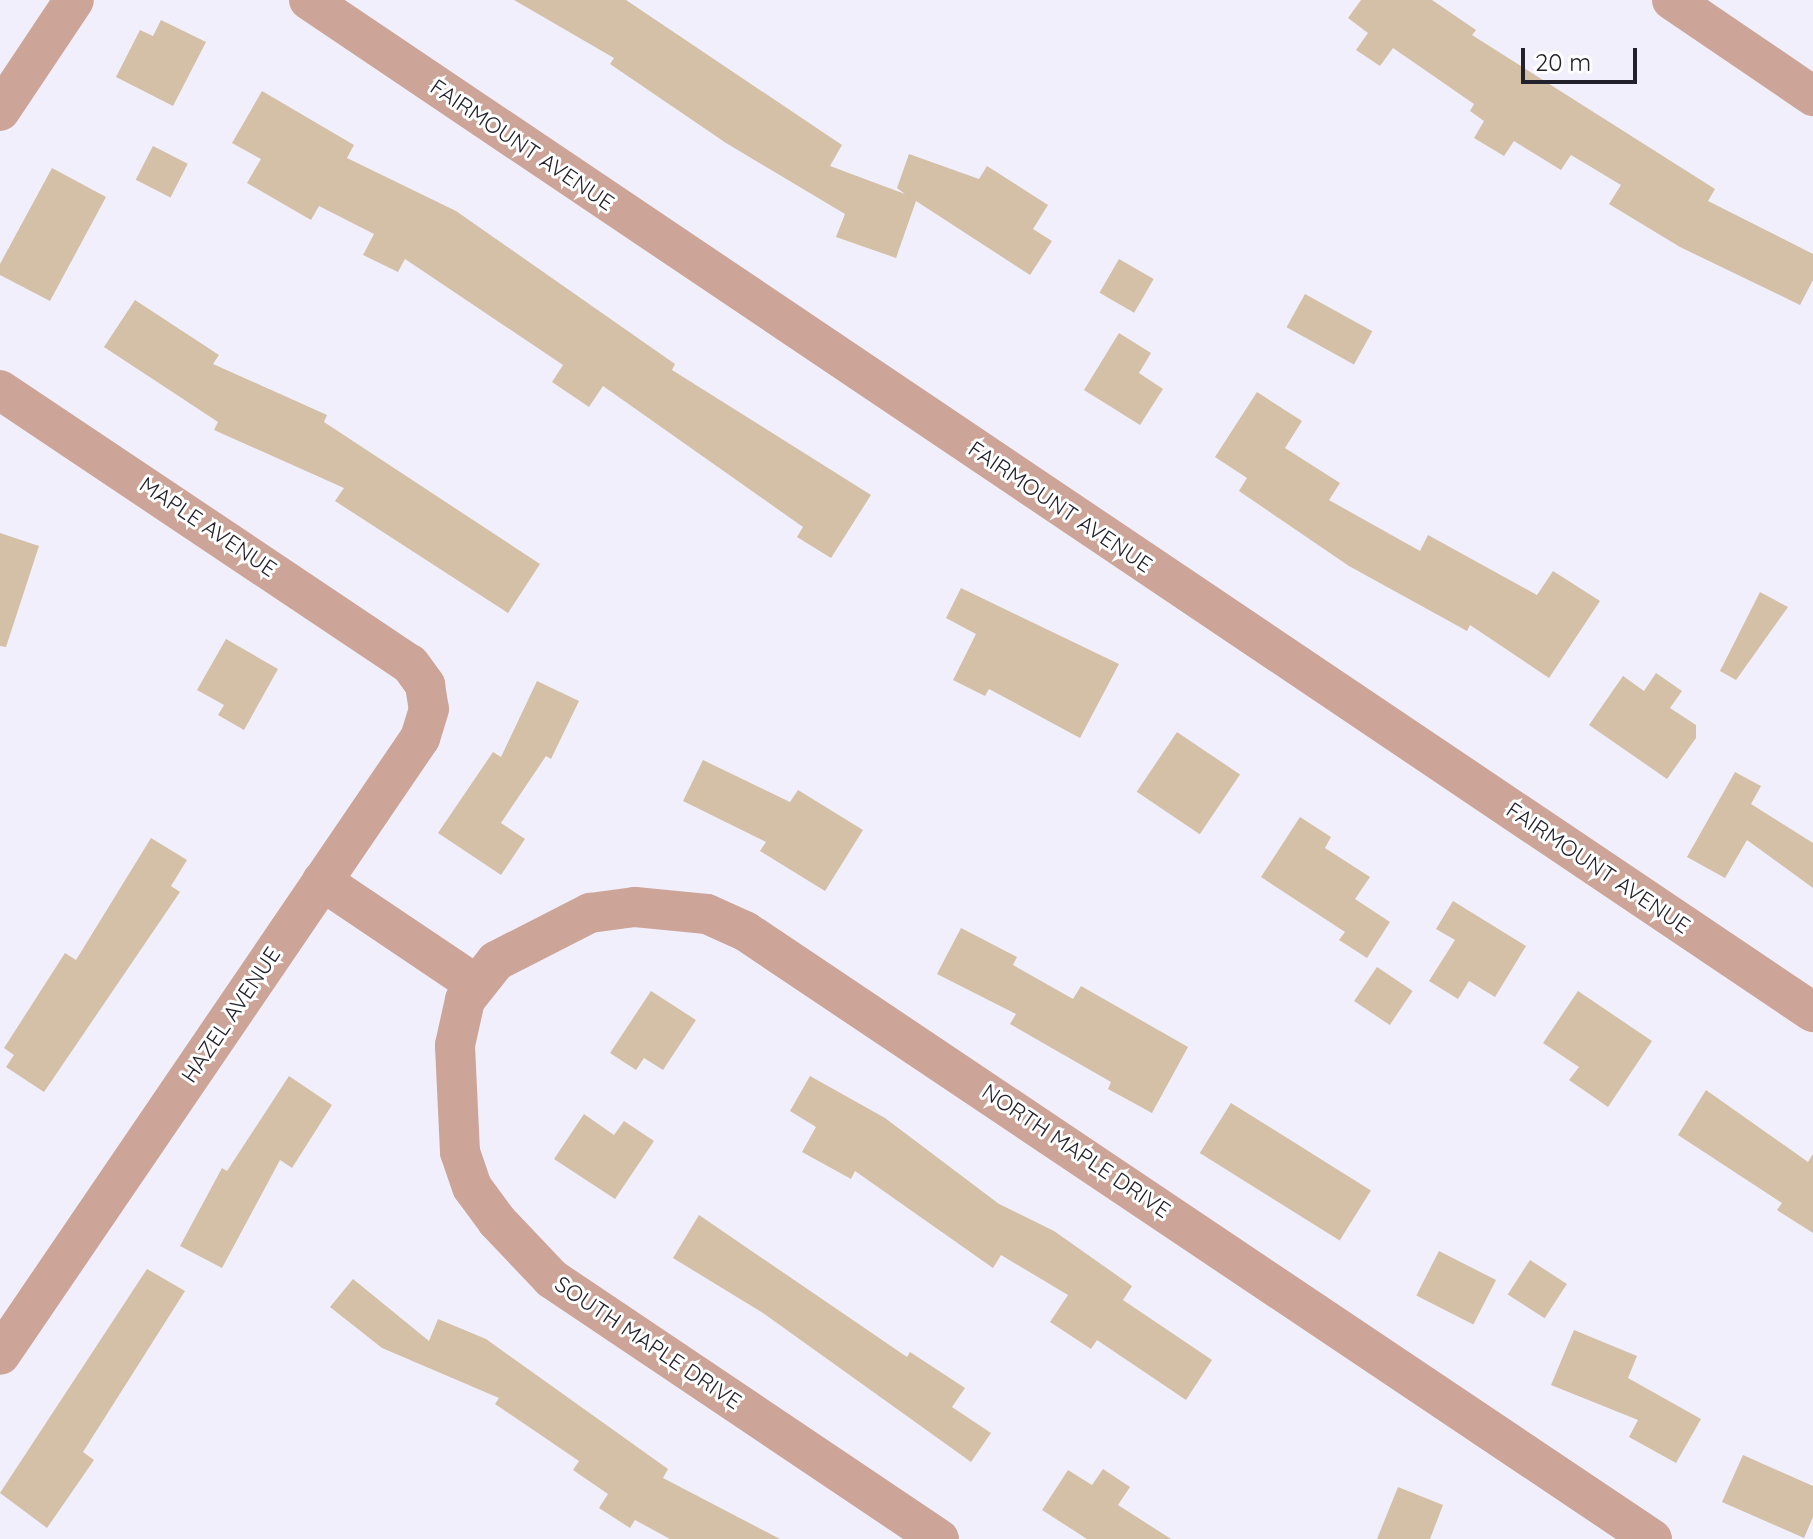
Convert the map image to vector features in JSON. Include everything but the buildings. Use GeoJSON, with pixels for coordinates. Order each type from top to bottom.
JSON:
{"type":"FeatureCollection","features":[{"type":"Feature","properties":{"kind":"street"},"geometry":{"type":"LineString","coordinates":[[0,111],[74,0]]}},
{"type":"Feature","properties":{"kind":"street","name":"FAIRMOUNT AVENUE"},"geometry":{"type":"LineString","coordinates":[[309,0],[1813,1012]]}},
{"type":"Feature","properties":{"kind":"street"},"geometry":{"type":"LineString","coordinates":[[1672,0],[1813,96]]}},
{"type":"Feature","properties":{"kind":"street","name":"MAPLE AVENUE"},"geometry":{"type":"LineString","coordinates":[[0,390],[413,667]]}},
{"type":"Feature","properties":{"kind":"street","name":"HAZEL AVENUE"},"geometry":{"type":"LineString","coordinates":[[0,1355],[426,723],[425,685],[413,667]]}},
{"type":"Feature","properties":{"kind":"street"},"geometry":{"type":"LineString","coordinates":[[322,881],[474,983]]}},
{"type":"Feature","properties":{"kind":"street","name":"NORTH MAPLE DRIVE"},"geometry":{"type":"LineString","coordinates":[[474,983],[506,955],[590,913],[672,908],[745,931],[1652,1539]]}},
{"type":"Feature","properties":{"kind":"street","name":"SOUTH MAPLE DRIVE"},"geometry":{"type":"LineString","coordinates":[[474,983],[455,1045],[455,1113],[472,1187],[497,1221],[552,1279],[939,1539]]}}]}
